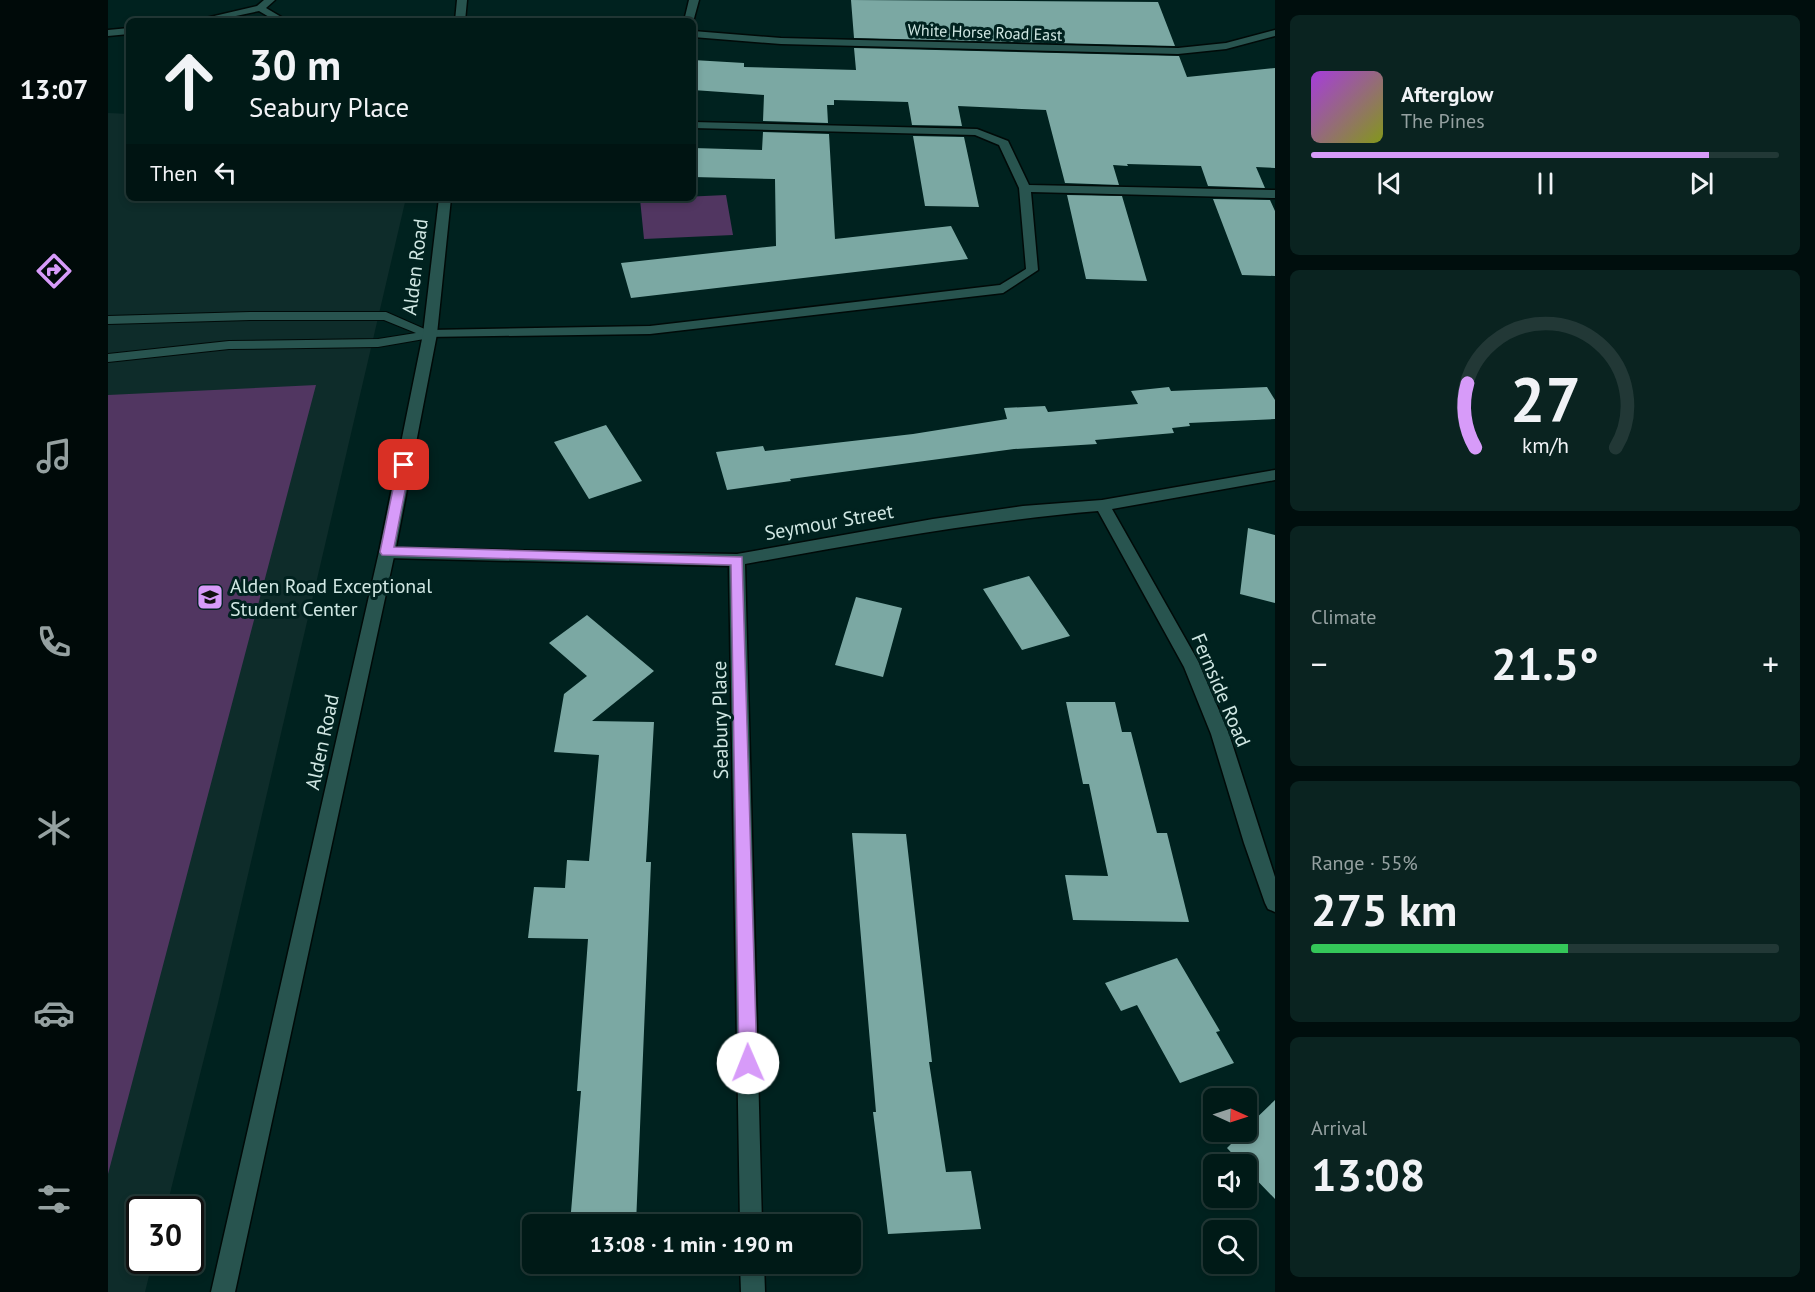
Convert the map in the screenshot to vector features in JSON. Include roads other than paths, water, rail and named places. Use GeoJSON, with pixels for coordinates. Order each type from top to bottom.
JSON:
{"type":"FeatureCollection","features":[{"type":"Feature","properties":{"kind":"street"},"geometry":{"type":"LineString","coordinates":[[212,18],[260,8],[270,0]]}},
{"type":"Feature","properties":{"kind":"street"},"geometry":{"type":"LineString","coordinates":[[460,18],[462,0]]}},
{"type":"Feature","properties":{"kind":"street"},"geometry":{"type":"LineString","coordinates":[[690,18],[694,0]]}},
{"type":"Feature","properties":{"kind":"street"},"geometry":{"type":"LineString","coordinates":[[260,8],[278,18]]}},
{"type":"Feature","properties":{"kind":"street"},"geometry":{"type":"LineString","coordinates":[[108,33],[126,31]]}},
{"type":"Feature","properties":{"kind":"street","name":"White Horse Road East"},"geometry":{"type":"LineString","coordinates":[[696,34],[781,41],[1178,51],[1226,46],[1275,33]]}},
{"type":"Feature","properties":{"kind":"street"},"geometry":{"type":"LineString","coordinates":[[430,334],[650,330],[1003,289],[1032,270],[1025,188],[1004,143],[978,132],[696,125]]}},
{"type":"Feature","properties":{"kind":"street"},"geometry":{"type":"LineString","coordinates":[[1025,188],[1275,194]]}},
{"type":"Feature","properties":{"kind":"street","name":"Alden Road"},"geometry":{"type":"LineString","coordinates":[[223,1292],[387,552],[430,334],[445,201]]}},
{"type":"Feature","properties":{"kind":"street","name":"Seymour Street"},"geometry":{"type":"LineString","coordinates":[[387,552],[737,560],[933,525],[1023,512],[1102,506],[1275,475]]}},
{"type":"Feature","properties":{"kind":"street","name":"Fernside Road"},"geometry":{"type":"LineString","coordinates":[[1102,506],[1192,666],[1220,734],[1253,843],[1275,903]]}},
{"type":"Feature","properties":{"kind":"street","name":"Seabury Place"},"geometry":{"type":"LineString","coordinates":[[737,560],[751,1214]]}},
{"type":"Feature","properties":{"kind":"street"},"geometry":{"type":"LineString","coordinates":[[752,1274],[753,1292]]}},
{"type":"Feature","properties":{"kind":"lane"},"geometry":{"type":"LineString","coordinates":[[108,320],[250,316],[386,316],[430,334]]}},
{"type":"Feature","properties":{"kind":"lane"},"geometry":{"type":"LineString","coordinates":[[108,358],[229,345],[378,343],[430,334]]}},
{"type":"Feature","properties":{"kind":"place","name":"Alden Road Exceptional Student Center"},"geometry":{"type":"Point","coordinates":[210,597]}}]}
